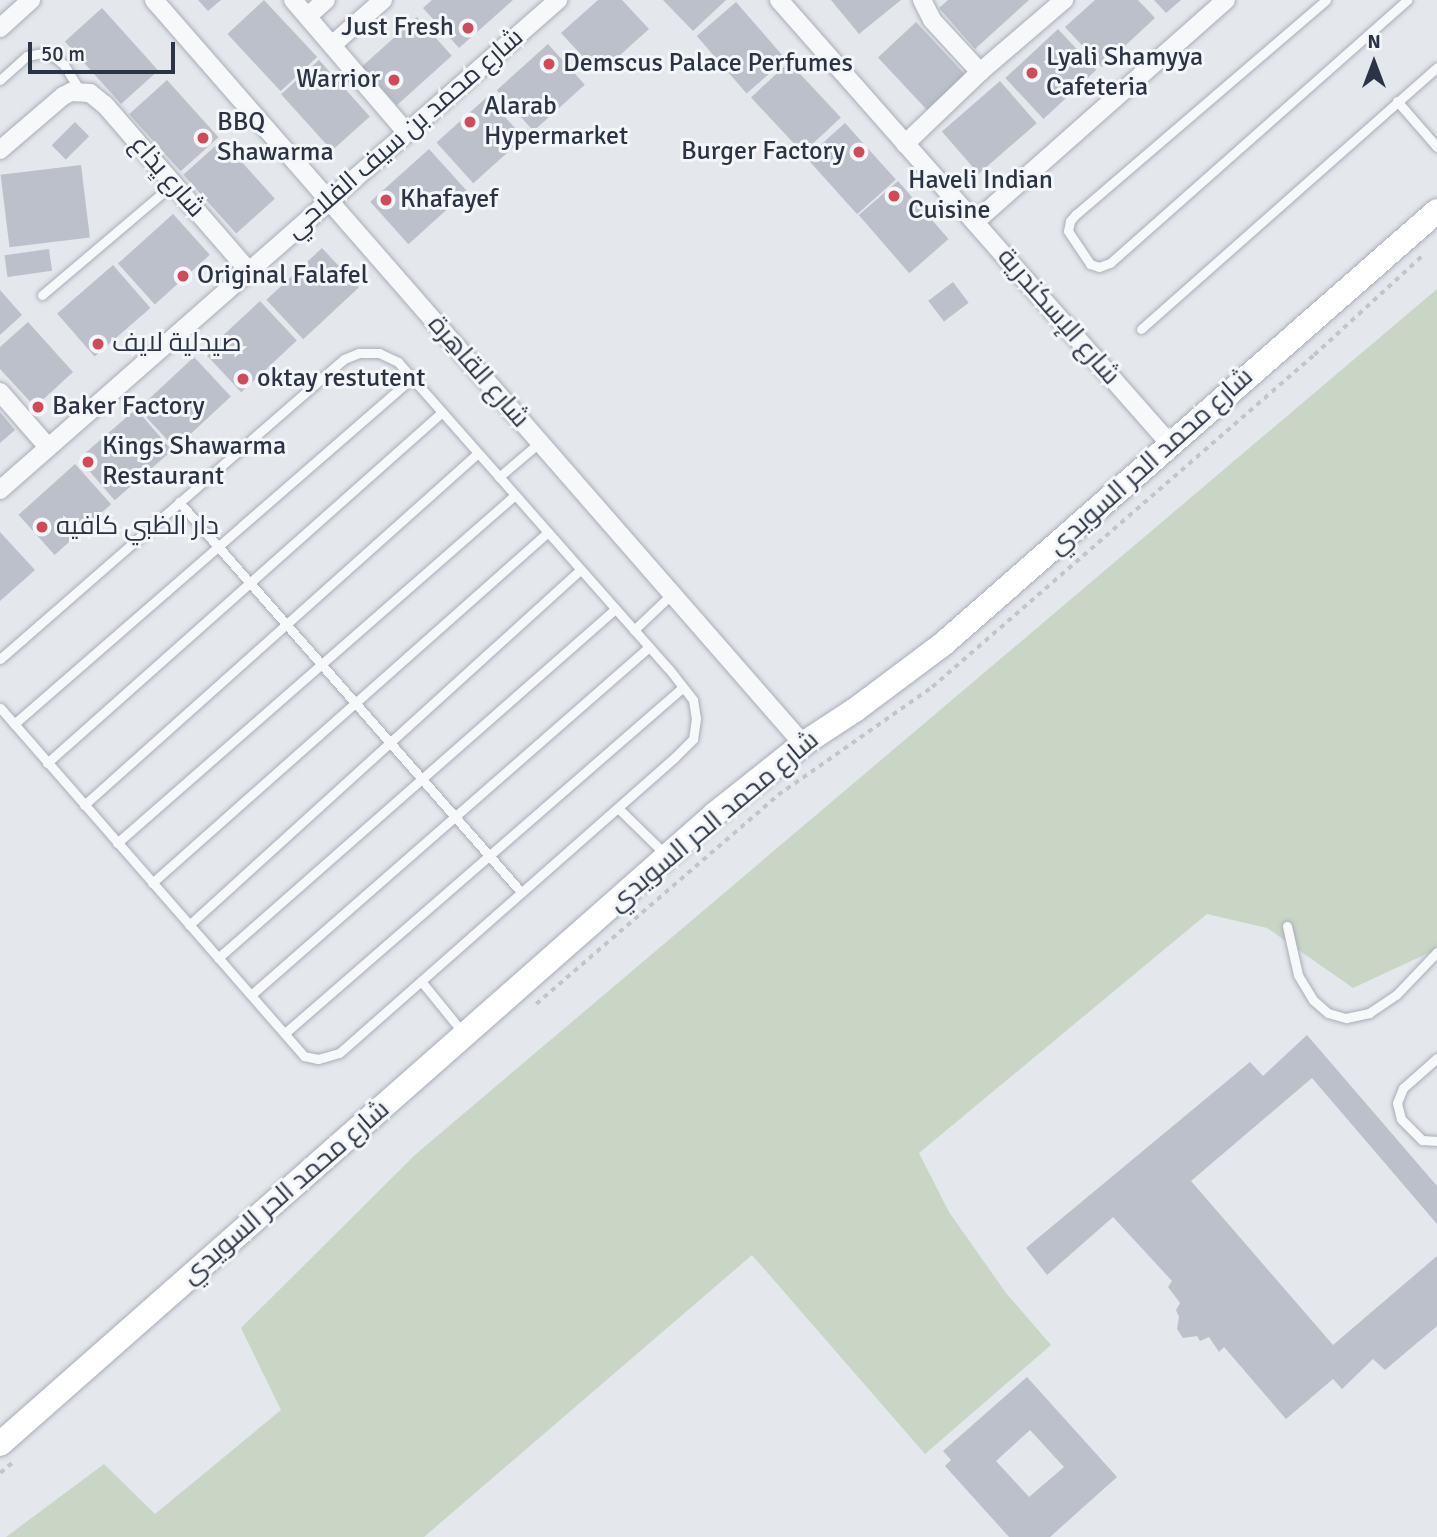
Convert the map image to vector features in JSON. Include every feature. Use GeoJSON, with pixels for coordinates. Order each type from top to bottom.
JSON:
{"type":"FeatureCollection","features":[{"type":"Feature","properties":{"kind":"street"},"geometry":{"type":"LineString","coordinates":[[0,28],[31,0]]}},
{"type":"Feature","properties":{"kind":"street","name":"شارع القاهِرة"},"geometry":{"type":"LineString","coordinates":[[154,0],[803,744]]}},
{"type":"Feature","properties":{"kind":"street"},"geometry":{"type":"LineString","coordinates":[[293,0],[406,132]]}},
{"type":"Feature","properties":{"kind":"street"},"geometry":{"type":"LineString","coordinates":[[307,16],[326,0]]}},
{"type":"Feature","properties":{"kind":"street"},"geometry":{"type":"LineString","coordinates":[[332,45],[383,0]]}},
{"type":"Feature","properties":{"kind":"street","name":"شارع محمد بن سيف الفلاحي"},"geometry":{"type":"LineString","coordinates":[[0,490],[558,0]]}},
{"type":"Feature","properties":{"kind":"street","name":"شارع الإسكندرية"},"geometry":{"type":"LineString","coordinates":[[779,0],[1170,444]]}},
{"type":"Feature","properties":{"kind":"street"},"geometry":{"type":"LineString","coordinates":[[922,0],[932,20],[980,72]]}},
{"type":"Feature","properties":{"kind":"street"},"geometry":{"type":"LineString","coordinates":[[905,144],[980,72],[1064,0]]}},
{"type":"Feature","properties":{"kind":"street"},"geometry":{"type":"LineString","coordinates":[[975,222],[1226,0]]}},
{"type":"Feature","properties":{"kind":"street"},"geometry":{"type":"LineString","coordinates":[[0,150],[63,96],[80,92]]}},
{"type":"Feature","properties":{"kind":"street","name":"شارع يِذاع"},"geometry":{"type":"LineString","coordinates":[[80,92],[98,98],[249,271]]}},
{"type":"Feature","properties":{"kind":"street","name":"شارع محمد الحر السويدي"},"geometry":{"type":"LineString","coordinates":[[0,1444],[667,856],[803,744],[865,703],[942,645],[1437,211]]}},
{"type":"Feature","properties":{"kind":"street"},"geometry":{"type":"LineString","coordinates":[[0,392],[48,447]]}},
{"type":"Feature","properties":{"kind":"lane"},"geometry":{"type":"LineString","coordinates":[[1326,0],[1076,214],[1070,221],[1068,231],[1072,241],[1090,264],[1099,267],[1110,263],[1407,0]]}},
{"type":"Feature","properties":{"kind":"lane","name":"شارع يِذاع"},"geometry":{"type":"LineString","coordinates":[[0,80],[27,56],[42,53],[56,58],[64,65],[80,92]]}},
{"type":"Feature","properties":{"kind":"lane"},"geometry":{"type":"LineString","coordinates":[[1141,329],[1437,67]]}},
{"type":"Feature","properties":{"kind":"lane"},"geometry":{"type":"LineString","coordinates":[[1397,101],[1437,147]]}},
{"type":"Feature","properties":{"kind":"lane"},"geometry":{"type":"LineString","coordinates":[[42,295],[173,184]]}},
{"type":"Feature","properties":{"kind":"lane"},"geometry":{"type":"LineString","coordinates":[[0,659],[344,359],[359,353],[379,353],[398,362],[649,647],[693,700],[696,718],[693,739],[618,808],[339,1053],[318,1059],[304,1055],[0,708]]}},
{"type":"Feature","properties":{"kind":"lane"},"geometry":{"type":"LineString","coordinates":[[14,724],[412,378]]}},
{"type":"Feature","properties":{"kind":"lane"},"geometry":{"type":"LineString","coordinates":[[47,763],[442,412]]}},
{"type":"Feature","properties":{"kind":"lane"},"geometry":{"type":"LineString","coordinates":[[499,477],[540,442]]}},
{"type":"Feature","properties":{"kind":"lane"},"geometry":{"type":"LineString","coordinates":[[84,805],[478,453]]}},
{"type":"Feature","properties":{"kind":"lane"},"geometry":{"type":"LineString","coordinates":[[117,843],[515,495]]}},
{"type":"Feature","properties":{"kind":"lane"},"geometry":{"type":"LineString","coordinates":[[179,502],[521,892]]}},
{"type":"Feature","properties":{"kind":"lane"},"geometry":{"type":"LineString","coordinates":[[152,883],[354,701],[548,532]]}},
{"type":"Feature","properties":{"kind":"lane"},"geometry":{"type":"LineString","coordinates":[[189,925],[580,570]]}},
{"type":"Feature","properties":{"kind":"lane"},"geometry":{"type":"LineString","coordinates":[[635,631],[672,594]]}},
{"type":"Feature","properties":{"kind":"lane"},"geometry":{"type":"LineString","coordinates":[[219,958],[614,610]]}},
{"type":"Feature","properties":{"kind":"lane"},"geometry":{"type":"LineString","coordinates":[[251,995],[649,647]]}},
{"type":"Feature","properties":{"kind":"lane"},"geometry":{"type":"LineString","coordinates":[[285,1033],[682,688]]}},
{"type":"Feature","properties":{"kind":"lane"},"geometry":{"type":"LineString","coordinates":[[618,808],[667,856]]}},
{"type":"Feature","properties":{"kind":"lane"},"geometry":{"type":"LineString","coordinates":[[1287,926],[1298,975],[1313,1000],[1328,1013],[1346,1018],[1369,1013],[1396,995],[1437,952]]}},
{"type":"Feature","properties":{"kind":"lane"},"geometry":{"type":"LineString","coordinates":[[421,981],[465,1036]]}},
{"type":"Feature","properties":{"kind":"lane"},"geometry":{"type":"LineString","coordinates":[[1437,1058],[1403,1088],[1397,1104],[1401,1119],[1422,1140],[1437,1140]]}},
{"type":"Feature","properties":{"kind":"path"},"geometry":{"type":"LineString","coordinates":[[778,794],[932,687],[1314,355],[1428,251]]}},
{"type":"Feature","properties":{"kind":"green space"},"geometry":{"type":"Polygon","coordinates":[[[1437,289],[1437,949],[1353,988],[1267,928],[1207,914],[919,1153],[949,1212],[1006,1293],[1051,1345],[925,1454],[752,1255],[424,1537],[6,1537],[104,1464],[155,1514],[281,1410],[241,1328],[416,1154],[1437,289]]]}},
{"type":"Feature","properties":{"kind":"building"},"geometry":{"type":"Polygon","coordinates":[[[198,0],[221,0],[208,11],[198,0]]]}},
{"type":"Feature","properties":{"kind":"building"},"geometry":{"type":"Polygon","coordinates":[[[264,0],[317,57],[281,91],[227,34],[264,0]]]}},
{"type":"Feature","properties":{"kind":"building"},"geometry":{"type":"Polygon","coordinates":[[[432,0],[513,0],[459,48],[423,8],[432,0]]]}},
{"type":"Feature","properties":{"kind":"building"},"geometry":{"type":"Polygon","coordinates":[[[598,0],[622,0],[649,29],[599,74],[561,33],[598,0]]]}},
{"type":"Feature","properties":{"kind":"building"},"geometry":{"type":"Polygon","coordinates":[[[663,0],[726,0],[693,31],[663,0]]]}},
{"type":"Feature","properties":{"kind":"building"},"geometry":{"type":"Polygon","coordinates":[[[831,0],[901,0],[859,34],[831,0]]]}},
{"type":"Feature","properties":{"kind":"building"},"geometry":{"type":"Polygon","coordinates":[[[948,0],[1029,0],[975,49],[939,8],[948,0]]]}},
{"type":"Feature","properties":{"kind":"building"},"geometry":{"type":"Polygon","coordinates":[[[1095,0],[1138,0],[1155,18],[1102,67],[1065,27],[1095,0]]]}},
{"type":"Feature","properties":{"kind":"building"},"geometry":{"type":"Polygon","coordinates":[[[1154,0],[1181,0],[1166,13],[1154,0]]]}},
{"type":"Feature","properties":{"kind":"building"},"geometry":{"type":"Polygon","coordinates":[[[736,2],[786,59],[747,93],[697,36],[736,2]]]}},
{"type":"Feature","properties":{"kind":"building"},"geometry":{"type":"Polygon","coordinates":[[[102,8],[158,70],[121,104],[65,41],[102,8]]]}},
{"type":"Feature","properties":{"kind":"building"},"geometry":{"type":"Polygon","coordinates":[[[417,17],[452,56],[397,105],[362,67],[417,17]]]}},
{"type":"Feature","properties":{"kind":"building"},"geometry":{"type":"Polygon","coordinates":[[[916,22],[968,78],[930,113],[878,57],[916,22]]]}},
{"type":"Feature","properties":{"kind":"building"},"geometry":{"type":"Polygon","coordinates":[[[1058,29],[1096,70],[1044,119],[1005,78],[1058,29]]]}},
{"type":"Feature","properties":{"kind":"building"},"geometry":{"type":"Polygon","coordinates":[[[548,44],[585,85],[534,131],[497,90],[548,44]]]}},
{"type":"Feature","properties":{"kind":"building"},"geometry":{"type":"Polygon","coordinates":[[[319,60],[370,116],[332,151],[281,94],[319,60]]]}},
{"type":"Feature","properties":{"kind":"building"},"geometry":{"type":"Polygon","coordinates":[[[789,62],[841,118],[803,153],[751,97],[789,62]]]}},
{"type":"Feature","properties":{"kind":"building"},"geometry":{"type":"Polygon","coordinates":[[[167,80],[219,137],[181,171],[129,114],[167,80]]]}},
{"type":"Feature","properties":{"kind":"building"},"geometry":{"type":"Polygon","coordinates":[[[1000,81],[1037,123],[979,174],[942,132],[1000,81]]]}},
{"type":"Feature","properties":{"kind":"building"},"geometry":{"type":"Polygon","coordinates":[[[487,97],[524,138],[473,183],[436,143],[487,97]]]}},
{"type":"Feature","properties":{"kind":"building"},"geometry":{"type":"Polygon","coordinates":[[[75,122],[89,136],[66,159],[52,145],[75,122]]]}},
{"type":"Feature","properties":{"kind":"building"},"geometry":{"type":"Polygon","coordinates":[[[845,123],[896,179],[857,214],[806,158],[845,123]]]}},
{"type":"Feature","properties":{"kind":"building"},"geometry":{"type":"Polygon","coordinates":[[[222,140],[275,199],[236,234],[183,175],[222,140]]]}},
{"type":"Feature","properties":{"kind":"building"},"geometry":{"type":"Polygon","coordinates":[[[429,149],[467,191],[408,244],[370,202],[429,149]]]}},
{"type":"Feature","properties":{"kind":"building"},"geometry":{"type":"Polygon","coordinates":[[[81,165],[90,237],[10,247],[1,175],[81,165]]]}},
{"type":"Feature","properties":{"kind":"building"},"geometry":{"type":"Polygon","coordinates":[[[898,181],[949,239],[909,273],[859,215],[898,181]]]}},
{"type":"Feature","properties":{"kind":"building"},"geometry":{"type":"Polygon","coordinates":[[[173,214],[210,255],[155,304],[118,264],[173,214]]]}},
{"type":"Feature","properties":{"kind":"building"},"geometry":{"type":"Polygon","coordinates":[[[322,248],[359,287],[303,339],[266,300],[322,248]]]}},
{"type":"Feature","properties":{"kind":"building"},"geometry":{"type":"Polygon","coordinates":[[[49,249],[52,271],[7,277],[4,255],[49,249]]]}},
{"type":"Feature","properties":{"kind":"building"},"geometry":{"type":"Polygon","coordinates":[[[113,265],[150,308],[95,357],[57,314],[113,265]]]}},
{"type":"Feature","properties":{"kind":"building"},"geometry":{"type":"Polygon","coordinates":[[[953,282],[969,303],[944,321],[928,301],[953,282]]]}},
{"type":"Feature","properties":{"kind":"building"},"geometry":{"type":"Polygon","coordinates":[[[0,290],[22,315],[0,335],[0,290]]]}},
{"type":"Feature","properties":{"kind":"building"},"geometry":{"type":"Polygon","coordinates":[[[260,301],[297,340],[241,392],[204,353],[260,301]]]}},
{"type":"Feature","properties":{"kind":"building"},"geometry":{"type":"Polygon","coordinates":[[[28,322],[73,372],[35,407],[0,369],[0,347],[28,322]]]}},
{"type":"Feature","properties":{"kind":"building"},"geometry":{"type":"Polygon","coordinates":[[[194,357],[231,396],[175,448],[138,409],[194,357]]]}},
{"type":"Feature","properties":{"kind":"building"},"geometry":{"type":"Polygon","coordinates":[[[136,409],[172,451],[115,500],[79,459],[136,409]]]}},
{"type":"Feature","properties":{"kind":"building"},"geometry":{"type":"Polygon","coordinates":[[[0,412],[15,430],[0,443],[0,412]]]}},
{"type":"Feature","properties":{"kind":"building"},"geometry":{"type":"Polygon","coordinates":[[[75,464],[111,504],[55,555],[19,515],[75,464]]]}},
{"type":"Feature","properties":{"kind":"building"},"geometry":{"type":"Polygon","coordinates":[[[0,532],[35,570],[0,601],[0,532]]]}},
{"type":"Feature","properties":{"kind":"building"},"geometry":{"type":"Polygon","coordinates":[[[1307,1035],[1437,1186],[1437,1224],[1312,1078],[1191,1181],[1333,1345],[1437,1256],[1437,1326],[1385,1370],[1373,1359],[1342,1389],[1333,1379],[1286,1419],[1224,1347],[1219,1352],[1209,1337],[1200,1341],[1197,1336],[1183,1338],[1177,1329],[1179,1317],[1176,1310],[1180,1303],[1168,1287],[1172,1281],[1113,1217],[1047,1275],[1026,1248],[1250,1062],[1263,1076],[1307,1035]]]}},
{"type":"Feature","properties":{"kind":"building"},"geometry":{"type":"Polygon","coordinates":[[[1027,1377],[1117,1477],[1050,1537],[1009,1537],[945,1466],[951,1460],[943,1451],[1027,1377]],[[1030,1430],[996,1461],[1029,1497],[1064,1467],[1030,1430]]]}},
{"type":"Feature","properties":{"kind":"place","name":"Just Fresh"},"geometry":{"type":"Point","coordinates":[468,28]}},
{"type":"Feature","properties":{"kind":"place","name":"Demscus Palace Perfumes"},"geometry":{"type":"Point","coordinates":[549,64]}},
{"type":"Feature","properties":{"kind":"place","name":"Lyali Shamyya Cafeteria"},"geometry":{"type":"Point","coordinates":[1032,73]}},
{"type":"Feature","properties":{"kind":"place","name":"Warrior"},"geometry":{"type":"Point","coordinates":[394,80]}},
{"type":"Feature","properties":{"kind":"place","name":"Alarab Hypermarket"},"geometry":{"type":"Point","coordinates":[470,122]}},
{"type":"Feature","properties":{"kind":"place","name":"BBQ Shawarma"},"geometry":{"type":"Point","coordinates":[203,138]}},
{"type":"Feature","properties":{"kind":"place","name":"Burger Factory"},"geometry":{"type":"Point","coordinates":[859,152]}},
{"type":"Feature","properties":{"kind":"place","name":"Haveli Indian Cuisine"},"geometry":{"type":"Point","coordinates":[894,196]}},
{"type":"Feature","properties":{"kind":"place","name":"Khafayef"},"geometry":{"type":"Point","coordinates":[386,200]}},
{"type":"Feature","properties":{"kind":"place","name":"Original Falafel"},"geometry":{"type":"Point","coordinates":[183,276]}},
{"type":"Feature","properties":{"kind":"place","name":"صيدلية لايف"},"geometry":{"type":"Point","coordinates":[98,344]}},
{"type":"Feature","properties":{"kind":"place","name":"oktay restutent"},"geometry":{"type":"Point","coordinates":[243,379]}},
{"type":"Feature","properties":{"kind":"place","name":"Baker Factory"},"geometry":{"type":"Point","coordinates":[38,407]}},
{"type":"Feature","properties":{"kind":"place","name":"Kings Shawarma Restaurant"},"geometry":{"type":"Point","coordinates":[88,462]}},
{"type":"Feature","properties":{"kind":"place","name":"دار الظبي كافيه"},"geometry":{"type":"Point","coordinates":[42,527]}}]}
